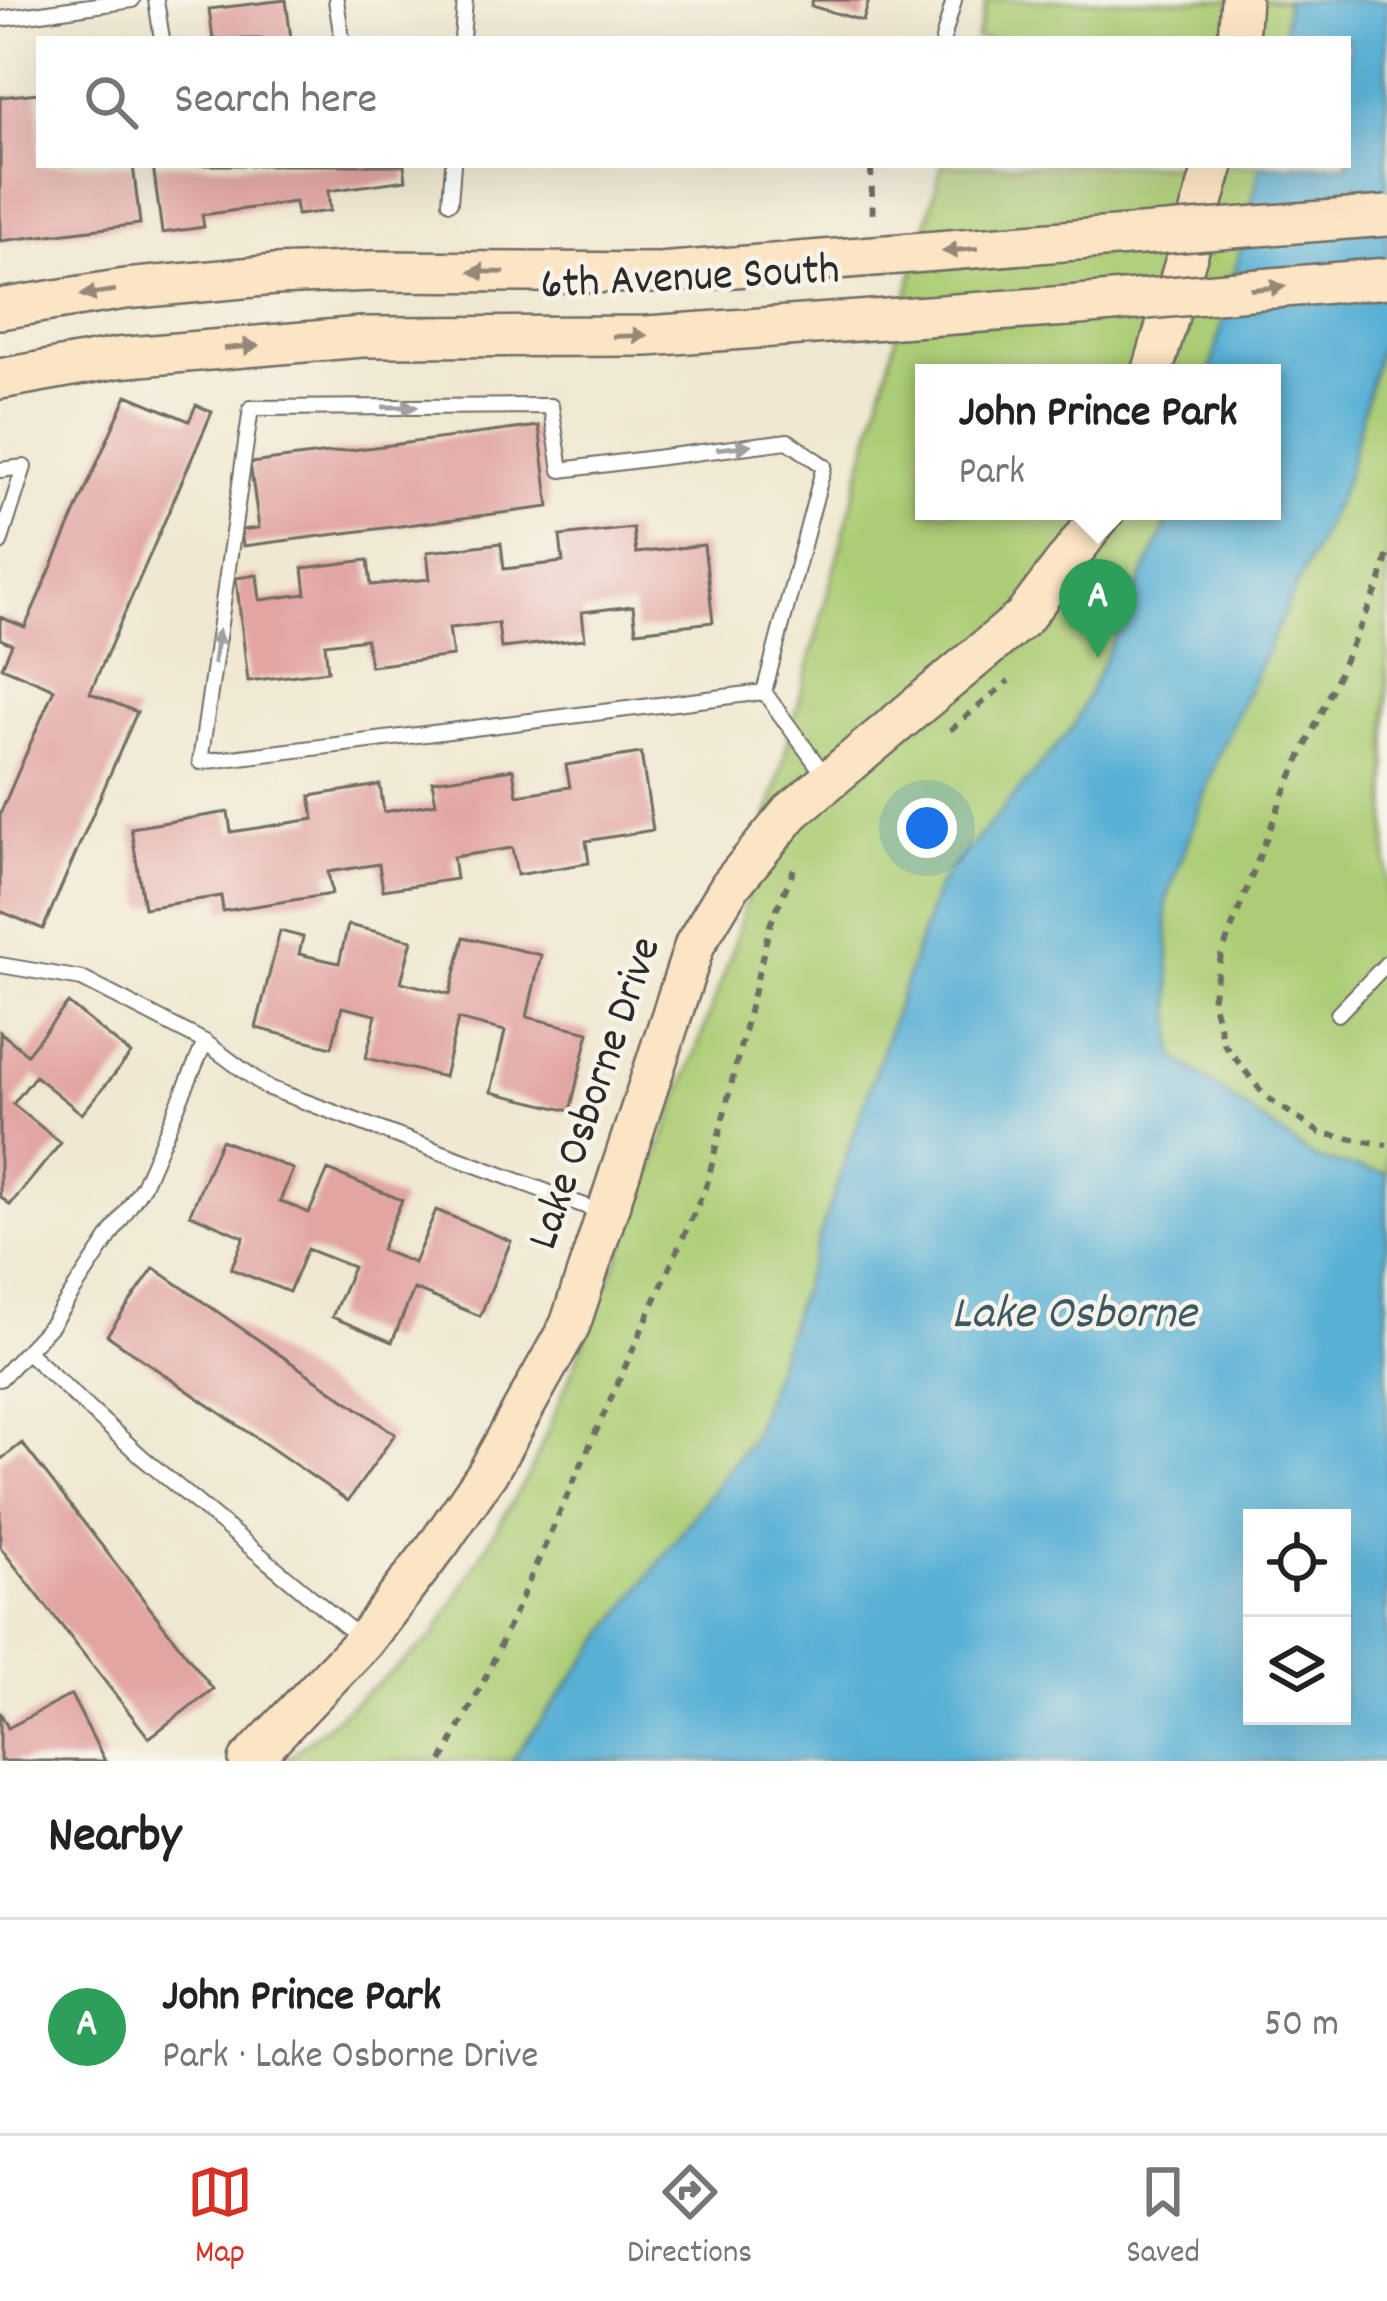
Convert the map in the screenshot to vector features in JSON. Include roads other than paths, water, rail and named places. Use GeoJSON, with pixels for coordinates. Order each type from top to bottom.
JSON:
{"type":"FeatureCollection","features":[{"type":"Feature","properties":{"kind":"street"},"geometry":{"type":"LineString","coordinates":[[1238,36],[1241,0]]}},
{"type":"Feature","properties":{"kind":"street"},"geometry":{"type":"LineString","coordinates":[[1155,364],[1213,168]]}},
{"type":"Feature","properties":{"kind":"street","name":"6th Avenue South"},"geometry":{"type":"LineString","coordinates":[[0,309],[124,289],[275,275],[659,273],[1387,216]]}},
{"type":"Feature","properties":{"kind":"street","name":"6th Avenue South"},"geometry":{"type":"LineString","coordinates":[[0,379],[117,358],[362,337],[647,336],[1387,278]]}},
{"type":"Feature","properties":{"kind":"street","name":"Lake Osborne Drive"},"geometry":{"type":"LineString","coordinates":[[248,1761],[364,1641],[440,1542],[488,1472],[570,1324],[695,944],[730,886],[791,812],[1024,617],[1096,520]]}},
{"type":"Feature","properties":{"kind":"lane"},"geometry":{"type":"LineString","coordinates":[[0,19],[132,0]]}},
{"type":"Feature","properties":{"kind":"lane"},"geometry":{"type":"LineString","coordinates":[[156,0],[162,36]]}},
{"type":"Feature","properties":{"kind":"lane"},"geometry":{"type":"LineString","coordinates":[[336,0],[342,36]]}},
{"type":"Feature","properties":{"kind":"lane"},"geometry":{"type":"LineString","coordinates":[[462,36],[465,0]]}},
{"type":"Feature","properties":{"kind":"lane"},"geometry":{"type":"LineString","coordinates":[[944,36],[954,0]]}},
{"type":"Feature","properties":{"kind":"lane"},"geometry":{"type":"LineString","coordinates":[[450,202],[452,168]]}},
{"type":"Feature","properties":{"kind":"lane"},"geometry":{"type":"LineString","coordinates":[[551,406],[561,470],[788,440],[824,466],[764,692],[200,762],[251,408],[551,406]]}},
{"type":"Feature","properties":{"kind":"lane"},"geometry":{"type":"LineString","coordinates":[[0,470],[25,467],[0,543]]}},
{"type":"Feature","properties":{"kind":"lane"},"geometry":{"type":"LineString","coordinates":[[764,692],[829,780]]}},
{"type":"Feature","properties":{"kind":"lane"},"geometry":{"type":"LineString","coordinates":[[1338,1014],[1387,963]]}},
{"type":"Feature","properties":{"kind":"lane"},"geometry":{"type":"LineString","coordinates":[[0,965],[82,979],[205,1042],[266,1087],[608,1215]]}},
{"type":"Feature","properties":{"kind":"lane"},"geometry":{"type":"LineString","coordinates":[[0,1379],[51,1325],[143,1186],[205,1042]]}},
{"type":"Feature","properties":{"kind":"lane"},"geometry":{"type":"LineString","coordinates":[[26,1352],[143,1458],[364,1641]]}},
{"type":"Feature","properties":{"kind":"water","name":"Lake Osborne"},"geometry":{"type":"Polygon","coordinates":[[[1286,0],[1387,0],[1387,318],[1345,483],[1219,753],[1166,902],[1175,1057],[1316,1159],[1387,1174],[1387,1761],[511,1761],[751,1439],[938,885],[1073,727],[1169,520],[1281,520],[1281,364],[1212,364],[1260,168],[1351,168],[1351,36],[1284,36],[1286,0]]]}},
{"type":"Feature","properties":{"kind":"place","name":"John Prince Park"},"geometry":{"type":"Point","coordinates":[1098,658]}}]}
